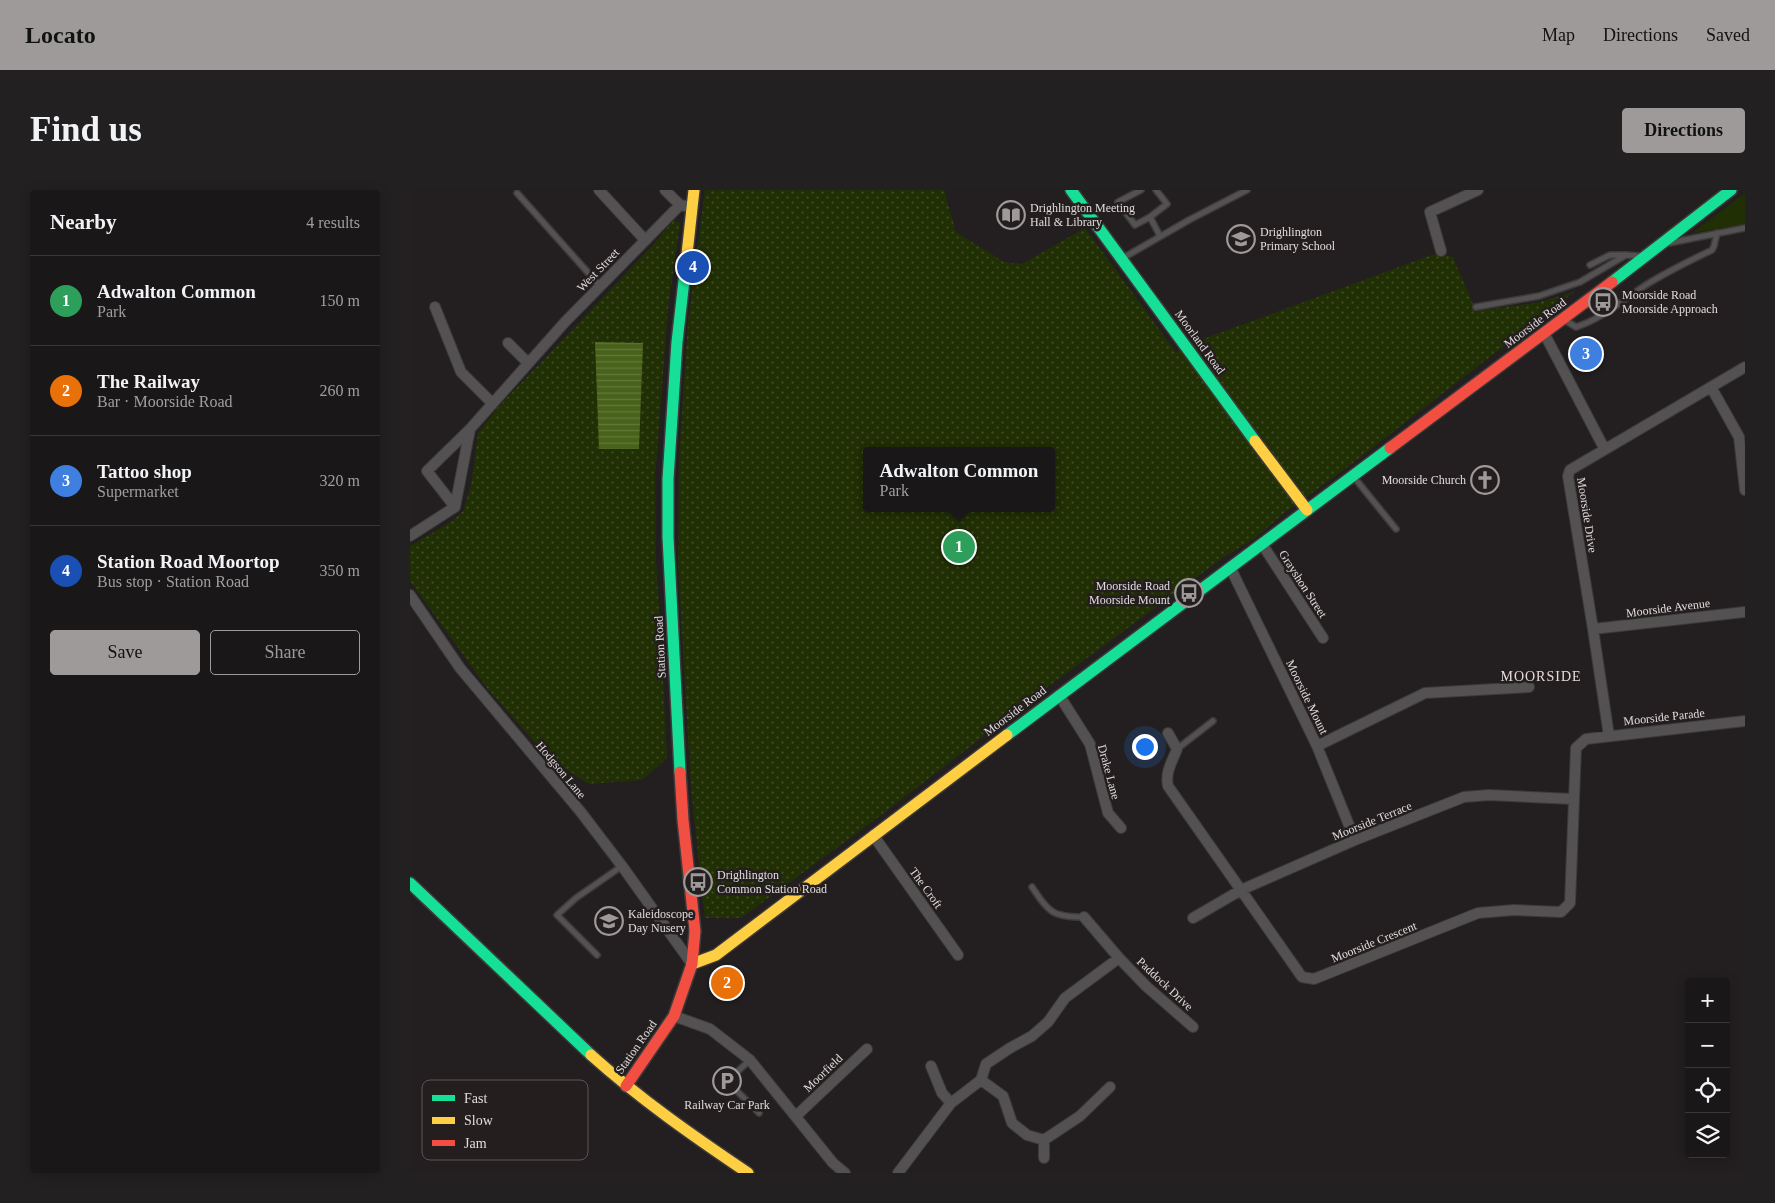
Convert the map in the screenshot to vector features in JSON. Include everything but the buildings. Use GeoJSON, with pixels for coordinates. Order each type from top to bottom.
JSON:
{"type":"FeatureCollection","features":[{"type":"Feature","properties":{"kind":"main road","name":"Station Road"},"geometry":{"type":"LineString","coordinates":[[626,1086],[674,1016],[692,964],[695,931],[683,820],[668,537],[668,478],[686,206],[694,190]]}},
{"type":"Feature","properties":{"kind":"main road","name":"Moorland Road"},"geometry":{"type":"LineString","coordinates":[[1071,190],[1307,510]]}},
{"type":"Feature","properties":{"kind":"main road","name":"Moorside Road"},"geometry":{"type":"LineString","coordinates":[[692,964],[716,955],[1059,695],[1563,319],[1729,191]]}},
{"type":"Feature","properties":{"kind":"main road"},"geometry":{"type":"LineString","coordinates":[[410,883],[572,1039],[626,1086],[687,1132],[748,1173]]}},
{"type":"Feature","properties":{"kind":"street"},"geometry":{"type":"LineString","coordinates":[[599,190],[645,240]]}},
{"type":"Feature","properties":{"kind":"street"},"geometry":{"type":"LineString","coordinates":[[666,190],[686,206]]}},
{"type":"Feature","properties":{"kind":"street"},"geometry":{"type":"LineString","coordinates":[[1441,251],[1430,212],[1478,190]]}},
{"type":"Feature","properties":{"kind":"street","name":"West Street"},"geometry":{"type":"LineString","coordinates":[[455,507],[427,470],[470,429],[565,322],[645,240],[686,206]]}},
{"type":"Feature","properties":{"kind":"street"},"geometry":{"type":"LineString","coordinates":[[435,307],[461,372],[492,403]]}},
{"type":"Feature","properties":{"kind":"street"},"geometry":{"type":"LineString","coordinates":[[1544,333],[1604,448]]}},
{"type":"Feature","properties":{"kind":"street"},"geometry":{"type":"LineString","coordinates":[[508,343],[528,363]]}},
{"type":"Feature","properties":{"kind":"street","name":"Moorside Drive"},"geometry":{"type":"LineString","coordinates":[[1608,736],[1568,476],[1570,470],[1604,448],[1745,366]]}},
{"type":"Feature","properties":{"kind":"street"},"geometry":{"type":"LineString","coordinates":[[1711,387],[1739,436],[1745,490]]}},
{"type":"Feature","properties":{"kind":"street","name":"West Street"},"geometry":{"type":"LineString","coordinates":[[455,507],[470,429]]}},
{"type":"Feature","properties":{"kind":"street"},"geometry":{"type":"LineString","coordinates":[[410,536],[455,507]]}},
{"type":"Feature","properties":{"kind":"street","name":"Grayshon Street"},"geometry":{"type":"LineString","coordinates":[[1262,544],[1323,638]]}},
{"type":"Feature","properties":{"kind":"street","name":"Moorside Mount"},"geometry":{"type":"LineString","coordinates":[[1230,567],[1317,746],[1355,840]]}},
{"type":"Feature","properties":{"kind":"street","name":"Hodgson Lane"},"geometry":{"type":"LineString","coordinates":[[410,595],[460,668],[580,811],[692,964]]}},
{"type":"Feature","properties":{"kind":"street","name":"Moorside Avenue"},"geometry":{"type":"LineString","coordinates":[[1593,629],[1745,612]]}},
{"type":"Feature","properties":{"kind":"street"},"geometry":{"type":"LineString","coordinates":[[1317,746],[1425,693],[1528,687]]}},
{"type":"Feature","properties":{"kind":"street","name":"Drake Lane"},"geometry":{"type":"LineString","coordinates":[[1059,695],[1090,744],[1108,813],[1120,828]]}},
{"type":"Feature","properties":{"kind":"street","name":"Moorside Parade"},"geometry":{"type":"LineString","coordinates":[[1586,739],[1745,721]]}},
{"type":"Feature","properties":{"kind":"street"},"geometry":{"type":"LineString","coordinates":[[1168,733],[1177,749]]}},
{"type":"Feature","properties":{"kind":"street","name":"Moorside Crescent"},"geometry":{"type":"LineString","coordinates":[[1177,749],[1168,769],[1168,786],[1302,977],[1314,979],[1478,913],[1514,910],[1561,912],[1570,903],[1576,748],[1586,739]]}},
{"type":"Feature","properties":{"kind":"street","name":"Moorside Terrace"},"geometry":{"type":"LineString","coordinates":[[1193,918],[1241,890],[1355,840],[1464,797],[1489,795],[1573,799]]}},
{"type":"Feature","properties":{"kind":"street","name":"The Croft"},"geometry":{"type":"LineString","coordinates":[[873,835],[958,955]]}},
{"type":"Feature","properties":{"kind":"street","name":"Paddock Drive"},"geometry":{"type":"LineString","coordinates":[[1084,917],[1146,986],[1193,1027]]}},
{"type":"Feature","properties":{"kind":"street","name":"Paddock Drive"},"geometry":{"type":"LineString","coordinates":[[898,1173],[951,1103],[981,1080],[986,1064],[1032,1036],[1048,1022],[1064,998],[1119,958]]}},
{"type":"Feature","properties":{"kind":"street"},"geometry":{"type":"LineString","coordinates":[[674,1016],[710,1029],[750,1060],[833,1163],[845,1173]]}},
{"type":"Feature","properties":{"kind":"street","name":"Moorfield"},"geometry":{"type":"LineString","coordinates":[[796,1116],[867,1049]]}},
{"type":"Feature","properties":{"kind":"street"},"geometry":{"type":"LineString","coordinates":[[931,1066],[942,1093],[951,1103]]}},
{"type":"Feature","properties":{"kind":"street"},"geometry":{"type":"LineString","coordinates":[[981,1080],[1003,1096],[1012,1123],[1027,1135],[1044,1140]]}},
{"type":"Feature","properties":{"kind":"street"},"geometry":{"type":"LineString","coordinates":[[1044,1140],[1080,1116],[1110,1087]]}},
{"type":"Feature","properties":{"kind":"street"},"geometry":{"type":"LineString","coordinates":[[1044,1140],[1044,1158]]}},
{"type":"Feature","properties":{"kind":"lane"},"geometry":{"type":"LineString","coordinates":[[1141,190],[1118,202],[1135,225],[1150,217],[1167,204],[1156,190]]}},
{"type":"Feature","properties":{"kind":"lane"},"geometry":{"type":"LineString","coordinates":[[1122,259],[1160,236],[1247,190]]}},
{"type":"Feature","properties":{"kind":"lane"},"geometry":{"type":"LineString","coordinates":[[518,193],[600,287]]}},
{"type":"Feature","properties":{"kind":"lane"},"geometry":{"type":"LineString","coordinates":[[1150,217],[1160,236]]}},
{"type":"Feature","properties":{"kind":"lane"},"geometry":{"type":"LineString","coordinates":[[1661,245],[1745,228]]}},
{"type":"Feature","properties":{"kind":"lane"},"geometry":{"type":"LineString","coordinates":[[1563,319],[1576,327],[1596,319],[1648,284],[1712,250],[1717,233]]}},
{"type":"Feature","properties":{"kind":"lane"},"geometry":{"type":"LineString","coordinates":[[1590,265],[1610,255],[1646,256]]}},
{"type":"Feature","properties":{"kind":"lane"},"geometry":{"type":"LineString","coordinates":[[1476,307],[1547,293],[1580,282],[1626,255]]}},
{"type":"Feature","properties":{"kind":"lane"},"geometry":{"type":"LineString","coordinates":[[1353,476],[1396,529]]}},
{"type":"Feature","properties":{"kind":"lane"},"geometry":{"type":"LineString","coordinates":[[1177,749],[1213,721]]}},
{"type":"Feature","properties":{"kind":"lane"},"geometry":{"type":"LineString","coordinates":[[597,955],[557,915],[576,898],[622,866]]}},
{"type":"Feature","properties":{"kind":"lane"},"geometry":{"type":"LineString","coordinates":[[1032,887],[1048,909],[1066,917],[1084,917]]}},
{"type":"Feature","properties":{"kind":"lane"},"geometry":{"type":"LineString","coordinates":[[750,1060],[727,1081],[760,1114]]}},
{"type":"Feature","properties":{"kind":"shaded area"},"geometry":{"type":"Polygon","coordinates":[[[705,190],[944,190],[956,232],[1004,262],[1022,264],[1085,228],[1176,352],[1195,342],[1434,254],[1453,257],[1476,311],[1535,303],[1574,292],[1349,466],[1283,514],[1255,538],[1224,557],[1049,686],[868,825],[741,918],[705,918],[691,788],[678,565],[679,459],[688,322],[705,190]]]}},
{"type":"Feature","properties":{"kind":"shaded area"},"geometry":{"type":"Polygon","coordinates":[[[1745,193],[1745,224],[1692,233],[1745,193]]]}},
{"type":"Feature","properties":{"kind":"shaded area"},"geometry":{"type":"Polygon","coordinates":[[[674,220],[680,223],[668,309],[655,479],[656,560],[667,758],[642,780],[589,784],[550,759],[487,688],[410,581],[410,546],[452,521],[464,510],[472,480],[478,433],[500,405],[652,246],[674,220]]]}},
{"type":"Feature","properties":{"kind":"shaded area"},"geometry":{"type":"Polygon","coordinates":[[[595,342],[643,343],[639,449],[599,449],[595,342]]]}},
{"type":"Feature","properties":{"kind":"traffic: fast"},"geometry":{"type":"LineString","coordinates":[[1071,190],[1255,441]]}},
{"type":"Feature","properties":{"kind":"traffic: fast"},"geometry":{"type":"LineString","coordinates":[[1612,282],[1731,190]]}},
{"type":"Feature","properties":{"kind":"traffic: fast"},"geometry":{"type":"LineString","coordinates":[[680,772],[668,537],[668,479],[677,342],[686,263]]}},
{"type":"Feature","properties":{"kind":"traffic: fast"},"geometry":{"type":"LineString","coordinates":[[1007,735],[1390,448]]}},
{"type":"Feature","properties":{"kind":"traffic: fast"},"geometry":{"type":"LineString","coordinates":[[410,883],[591,1055]]}},
{"type":"Feature","properties":{"kind":"traffic: slow"},"geometry":{"type":"LineString","coordinates":[[686,263],[694,190]]}},
{"type":"Feature","properties":{"kind":"traffic: slow"},"geometry":{"type":"LineString","coordinates":[[1255,441],[1307,510]]}},
{"type":"Feature","properties":{"kind":"traffic: slow"},"geometry":{"type":"LineString","coordinates":[[692,964],[716,955],[1007,735]]}},
{"type":"Feature","properties":{"kind":"traffic: slow"},"geometry":{"type":"LineString","coordinates":[[591,1055],[667,1117],[748,1173]]}},
{"type":"Feature","properties":{"kind":"traffic: jam"},"geometry":{"type":"LineString","coordinates":[[1390,448],[1612,282]]}},
{"type":"Feature","properties":{"kind":"traffic: jam"},"geometry":{"type":"LineString","coordinates":[[626,1086],[674,1016],[692,964],[695,931],[683,820],[680,772]]}},
{"type":"Feature","properties":{"kind":"place","name":"Drighlington Meeting Hall & Library"},"geometry":{"type":"Point","coordinates":[1011,215]}},
{"type":"Feature","properties":{"kind":"place","name":"Drighlington Primary School"},"geometry":{"type":"Point","coordinates":[1241,239]}},
{"type":"Feature","properties":{"kind":"place","name":"Station Road Moortop"},"geometry":{"type":"Point","coordinates":[693,267]}},
{"type":"Feature","properties":{"kind":"place","name":"Moorside Road Moorside Approach"},"geometry":{"type":"Point","coordinates":[1603,302]}},
{"type":"Feature","properties":{"kind":"place","name":"Tattoo shop"},"geometry":{"type":"Point","coordinates":[1586,354]}},
{"type":"Feature","properties":{"kind":"place","name":"Moorside Church"},"geometry":{"type":"Point","coordinates":[1485,480]}},
{"type":"Feature","properties":{"kind":"place","name":"Adwalton Common"},"geometry":{"type":"Point","coordinates":[959,547]}},
{"type":"Feature","properties":{"kind":"place","name":"Moorside Road Moorside Mount"},"geometry":{"type":"Point","coordinates":[1189,593]}},
{"type":"Feature","properties":{"kind":"place","name":"Drighlington Common Station Road"},"geometry":{"type":"Point","coordinates":[698,882]}},
{"type":"Feature","properties":{"kind":"place","name":"Kaleidoscope Day Nusery"},"geometry":{"type":"Point","coordinates":[609,921]}},
{"type":"Feature","properties":{"kind":"place","name":"The Railway"},"geometry":{"type":"Point","coordinates":[727,983]}},
{"type":"Feature","properties":{"kind":"place","name":"Railway Car Park"},"geometry":{"type":"Point","coordinates":[727,1081]}},
{"type":"Feature","properties":{"kind":"district","name":"MOORSIDE"},"geometry":{"type":"Point","coordinates":[1541,676]}}]}
